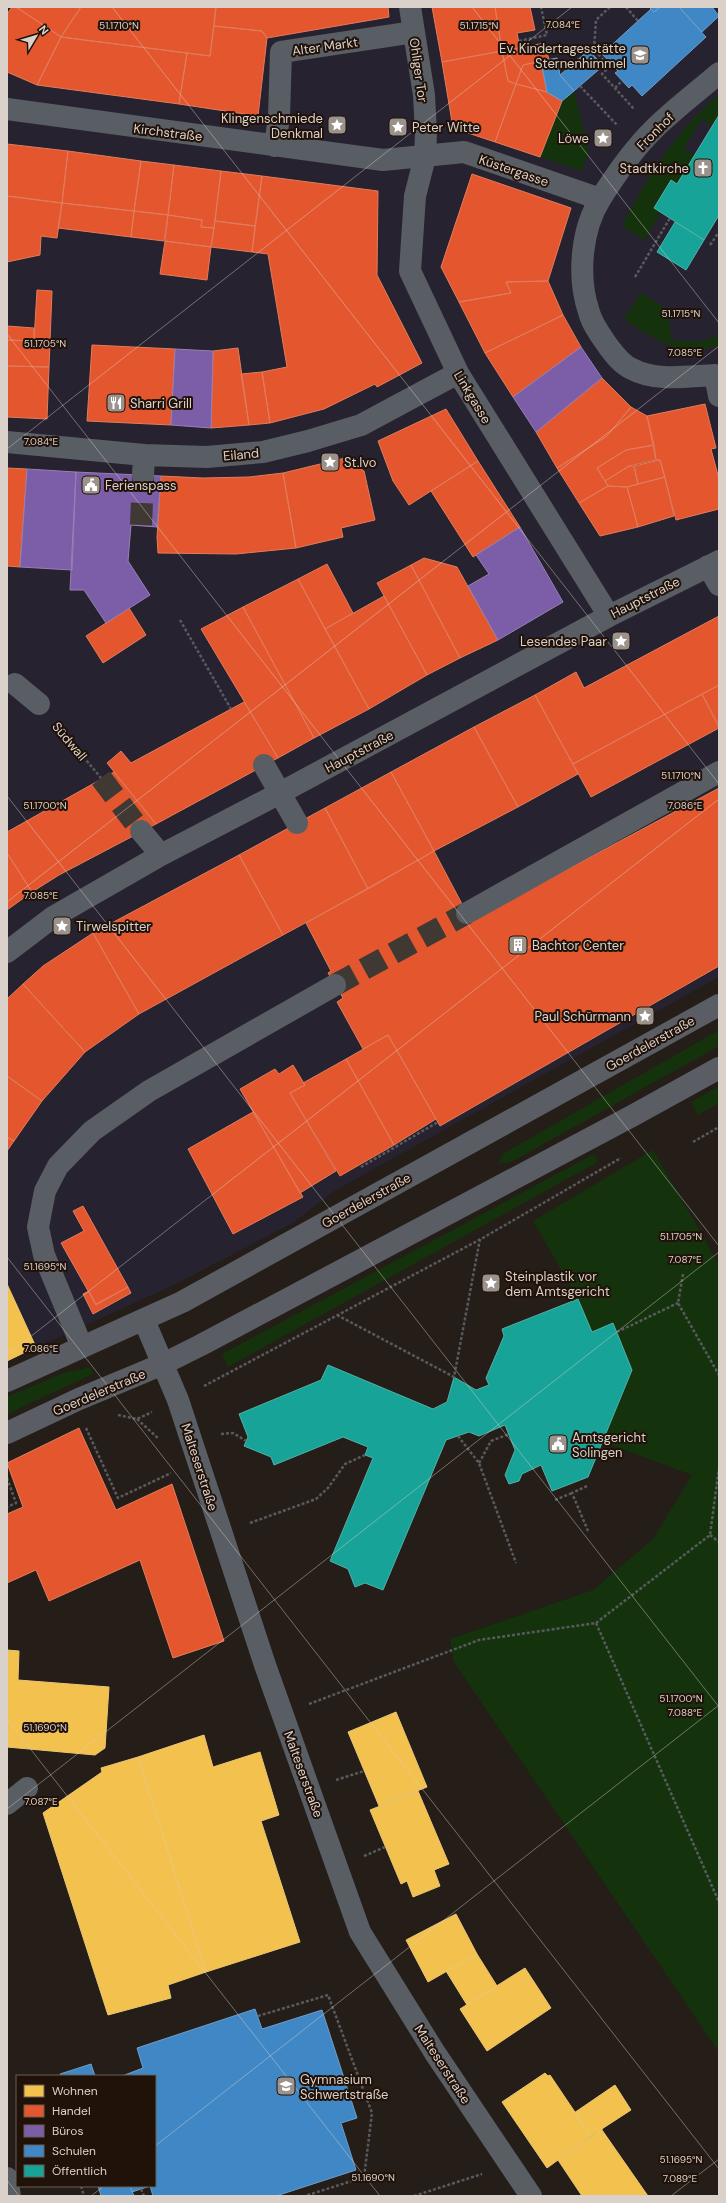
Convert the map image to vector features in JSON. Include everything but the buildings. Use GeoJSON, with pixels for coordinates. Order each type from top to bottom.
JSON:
{"type":"FeatureCollection","features":[{"type":"Feature","properties":{"kind":"main road","name":"Goerdelerstraße"},"geometry":{"type":"LineString","coordinates":[[7,1381],[182,1302],[719,1005]]}},
{"type":"Feature","properties":{"kind":"main road","name":"Goerdelerstraße"},"geometry":{"type":"LineString","coordinates":[[7,1433],[79,1399],[163,1364],[313,1287],[719,1068]]}},
{"type":"Feature","properties":{"kind":"street","name":"Ohliger Tor"},"geometry":{"type":"LineString","coordinates":[[410,7],[424,96],[425,157]]}},
{"type":"Feature","properties":{"kind":"street","name":"Alter Markt"},"geometry":{"type":"LineString","coordinates":[[275,146],[279,117],[281,52],[414,32]]}},
{"type":"Feature","properties":{"kind":"street","name":"Fronhof"},"geometry":{"type":"LineString","coordinates":[[718,382],[652,376],[631,369],[615,355],[601,336],[589,314],[584,297],[584,248],[589,225],[600,199],[638,147],[653,130],[719,73]]}},
{"type":"Feature","properties":{"kind":"street","name":"Kirchstraße"},"geometry":{"type":"LineString","coordinates":[[7,109],[382,160],[425,157]]}},
{"type":"Feature","properties":{"kind":"street","name":"Küstergasse"},"geometry":{"type":"LineString","coordinates":[[425,157],[464,152],[600,199]]}},
{"type":"Feature","properties":{"kind":"street","name":"Linkgasse"},"geometry":{"type":"LineString","coordinates":[[425,157],[415,196],[410,271],[458,373],[609,616]]}},
{"type":"Feature","properties":{"kind":"street","name":"Eiland"},"geometry":{"type":"LineString","coordinates":[[7,442],[144,465],[264,452],[308,442],[361,424],[458,373]]}},
{"type":"Feature","properties":{"kind":"street","name":"Hauptstraße"},"geometry":{"type":"LineString","coordinates":[[7,952],[53,917],[161,855],[280,793],[716,559]]}},
{"type":"Feature","properties":{"kind":"street"},"geometry":{"type":"LineString","coordinates":[[716,559],[719,584]]}},
{"type":"Feature","properties":{"kind":"street"},"geometry":{"type":"LineString","coordinates":[[15,684],[39,704]]}},
{"type":"Feature","properties":{"kind":"street"},"geometry":{"type":"LineString","coordinates":[[264,765],[297,823]]}},
{"type":"Feature","properties":{"kind":"street"},"geometry":{"type":"LineString","coordinates":[[467,913],[719,772]]}},
{"type":"Feature","properties":{"kind":"street"},"geometry":{"type":"LineString","coordinates":[[141,831],[161,855]]}},
{"type":"Feature","properties":{"kind":"street"},"geometry":{"type":"LineString","coordinates":[[82,1347],[44,1255],[38,1227],[45,1190],[58,1166],[92,1131],[149,1091],[335,985]]}},
{"type":"Feature","properties":{"kind":"street","name":"Malteserstraße"},"geometry":{"type":"LineString","coordinates":[[144,1320],[178,1400],[265,1665],[360,1932],[435,2053],[531,2196]]}},
{"type":"Feature","properties":{"kind":"street"},"geometry":{"type":"LineString","coordinates":[[7,1804],[27,1788]]}},
{"type":"Feature","properties":{"kind":"street"},"geometry":{"type":"LineString","coordinates":[[7,2178],[10,2196]]}},
{"type":"Feature","properties":{"kind":"path"},"geometry":{"type":"LineString","coordinates":[[519,41],[547,35],[541,7]]}},
{"type":"Feature","properties":{"kind":"path"},"geometry":{"type":"LineString","coordinates":[[610,7],[596,20],[594,49],[609,66],[602,74],[653,130]]}},
{"type":"Feature","properties":{"kind":"path"},"geometry":{"type":"LineString","coordinates":[[626,7],[638,21]]}},
{"type":"Feature","properties":{"kind":"path"},"geometry":{"type":"LineString","coordinates":[[615,88],[622,81]]}},
{"type":"Feature","properties":{"kind":"path"},"geometry":{"type":"LineString","coordinates":[[580,86],[638,147]]}},
{"type":"Feature","properties":{"kind":"path"},"geometry":{"type":"LineString","coordinates":[[635,277],[670,218]]}},
{"type":"Feature","properties":{"kind":"path"},"geometry":{"type":"LineString","coordinates":[[710,245],[719,232]]}},
{"type":"Feature","properties":{"kind":"path"},"geometry":{"type":"LineString","coordinates":[[180,620],[232,708]]}},
{"type":"Feature","properties":{"kind":"path","name":"Südwall"},"geometry":{"type":"LineString","coordinates":[[39,704],[101,778]]}},
{"type":"Feature","properties":{"kind":"path"},"geometry":{"type":"LineString","coordinates":[[693,1142],[719,1127]]}},
{"type":"Feature","properties":{"kind":"path"},"geometry":{"type":"LineString","coordinates":[[178,1400],[336,1314],[480,1239],[618,1159]]}},
{"type":"Feature","properties":{"kind":"path"},"geometry":{"type":"LineString","coordinates":[[336,1314],[454,1377],[480,1239]]}},
{"type":"Feature","properties":{"kind":"path"},"geometry":{"type":"LineString","coordinates":[[683,1274],[678,1303],[719,1375]]}},
{"type":"Feature","properties":{"kind":"path"},"geometry":{"type":"LineString","coordinates":[[617,1332],[678,1303]]}},
{"type":"Feature","properties":{"kind":"path"},"geometry":{"type":"LineString","coordinates":[[84,1424],[118,1498],[176,1470]]}},
{"type":"Feature","properties":{"kind":"path"},"geometry":{"type":"LineString","coordinates":[[216,1436],[233,1433],[246,1441]]}},
{"type":"Feature","properties":{"kind":"path"},"geometry":{"type":"LineString","coordinates":[[479,1464],[491,1441],[509,1434]]}},
{"type":"Feature","properties":{"kind":"path"},"geometry":{"type":"LineString","coordinates":[[458,1436],[479,1464],[516,1563]]}},
{"type":"Feature","properties":{"kind":"path"},"geometry":{"type":"LineString","coordinates":[[244,1525],[316,1499],[328,1488],[345,1464],[365,1455]]}},
{"type":"Feature","properties":{"kind":"path"},"geometry":{"type":"LineString","coordinates":[[303,1706],[479,1640],[596,1623],[710,1535],[719,1468]]}},
{"type":"Feature","properties":{"kind":"path"},"geometry":{"type":"LineString","coordinates":[[7,1478],[16,1503],[7,1507]]}},
{"type":"Feature","properties":{"kind":"path"},"geometry":{"type":"LineString","coordinates":[[555,1500],[587,1486]]}},
{"type":"Feature","properties":{"kind":"path"},"geometry":{"type":"LineString","coordinates":[[572,1493],[588,1531]]}},
{"type":"Feature","properties":{"kind":"path"},"geometry":{"type":"LineString","coordinates":[[710,1535],[719,1542]]}},
{"type":"Feature","properties":{"kind":"path"},"geometry":{"type":"LineString","coordinates":[[596,1623],[719,1902]]}},
{"type":"Feature","properties":{"kind":"path"},"geometry":{"type":"LineString","coordinates":[[331,1781],[364,1771]]}},
{"type":"Feature","properties":{"kind":"path"},"geometry":{"type":"LineString","coordinates":[[359,1858],[385,1847]]}},
{"type":"Feature","properties":{"kind":"path"},"geometry":{"type":"LineString","coordinates":[[258,2016],[328,1995],[372,2113],[364,2177],[305,2196]]}},
{"type":"Feature","properties":{"kind":"path"},"geometry":{"type":"LineString","coordinates":[[414,2196],[488,2172]]}},
{"type":"Feature","properties":{"kind":"path"},"geometry":{"type":"LineString","coordinates":[[142,2189],[144,2196]]}},
{"type":"Feature","properties":{"kind":"shaded area"},"geometry":{"type":"Polygon","coordinates":[[[7,7],[719,7],[719,977],[334,1191],[293,1223],[174,1285],[7,1361],[7,7]]]}},
{"type":"Feature","properties":{"kind":"green space"},"geometry":{"type":"Polygon","coordinates":[[[574,91],[589,152],[582,171],[540,157],[562,101],[574,91]]]}},
{"type":"Feature","properties":{"kind":"green space"},"geometry":{"type":"Polygon","coordinates":[[[719,94],[719,115],[713,126],[702,119],[684,148],[694,155],[677,184],[671,180],[654,208],[661,212],[645,240],[622,226],[664,155],[690,123],[719,94]]]}},
{"type":"Feature","properties":{"kind":"green space"},"geometry":{"type":"Polygon","coordinates":[[[641,293],[668,310],[671,340],[698,342],[719,336],[719,345],[698,350],[678,347],[659,340],[632,325],[624,319],[641,293]]]}},
{"type":"Feature","properties":{"kind":"green space"},"geometry":{"type":"Polygon","coordinates":[[[719,1030],[719,1046],[513,1161],[498,1164],[501,1157],[506,1152],[719,1030]]]}},
{"type":"Feature","properties":{"kind":"green space"},"geometry":{"type":"Polygon","coordinates":[[[719,1086],[719,1103],[698,1115],[691,1102],[719,1086]]]}},
{"type":"Feature","properties":{"kind":"green space"},"geometry":{"type":"Polygon","coordinates":[[[653,1150],[719,1264],[719,2052],[454,1662],[450,1639],[593,1590],[653,1539],[692,1475],[603,1442],[632,1370],[613,1323],[592,1332],[578,1299],[533,1221],[653,1150]]]}},
{"type":"Feature","properties":{"kind":"green space"},"geometry":{"type":"Polygon","coordinates":[[[594,1154],[598,1162],[228,1367],[222,1354],[594,1154]]]}},
{"type":"Feature","properties":{"kind":"green space"},"geometry":{"type":"Polygon","coordinates":[[[91,1367],[93,1373],[89,1376],[7,1414],[7,1397],[63,1373],[91,1367]]]}},
{"type":"Feature","properties":{"kind":"tunnel"},"geometry":{"type":"LineString","coordinates":[[141,525],[143,476]]}},
{"type":"Feature","properties":{"kind":"tunnel"},"geometry":{"type":"LineString","coordinates":[[101,778],[141,831]]}},
{"type":"Feature","properties":{"kind":"tunnel"},"geometry":{"type":"LineString","coordinates":[[335,985],[467,913]]}},
{"type":"Feature","properties":{"kind":"place","name":"Ev. Kindertagesstätte Sternenhimmel"},"geometry":{"type":"Point","coordinates":[640,55]}},
{"type":"Feature","properties":{"kind":"place","name":"Klingenschmiede Denkmal"},"geometry":{"type":"Point","coordinates":[337,125]}},
{"type":"Feature","properties":{"kind":"place","name":"Peter Witte"},"geometry":{"type":"Point","coordinates":[398,127]}},
{"type":"Feature","properties":{"kind":"place","name":"Löwe"},"geometry":{"type":"Point","coordinates":[603,138]}},
{"type":"Feature","properties":{"kind":"place","name":"Stadtkirche"},"geometry":{"type":"Point","coordinates":[703,168]}},
{"type":"Feature","properties":{"kind":"place","name":"Sharri Grill"},"geometry":{"type":"Point","coordinates":[116,403]}},
{"type":"Feature","properties":{"kind":"place","name":"St.Ivo"},"geometry":{"type":"Point","coordinates":[330,462]}},
{"type":"Feature","properties":{"kind":"place","name":"Ferienspass"},"geometry":{"type":"Point","coordinates":[91,485]}},
{"type":"Feature","properties":{"kind":"place","name":"Lesendes Paar"},"geometry":{"type":"Point","coordinates":[621,641]}},
{"type":"Feature","properties":{"kind":"place","name":"Tirwelspitter"},"geometry":{"type":"Point","coordinates":[62,926]}},
{"type":"Feature","properties":{"kind":"place","name":"Bachtor Center"},"geometry":{"type":"Point","coordinates":[518,945]}},
{"type":"Feature","properties":{"kind":"place","name":"Paul Schürmann"},"geometry":{"type":"Point","coordinates":[645,1016]}},
{"type":"Feature","properties":{"kind":"place","name":"Steinplastik vor dem Amtsgericht"},"geometry":{"type":"Point","coordinates":[491,1283]}},
{"type":"Feature","properties":{"kind":"place","name":"Amtsgericht Solingen"},"geometry":{"type":"Point","coordinates":[558,1444]}},
{"type":"Feature","properties":{"kind":"place","name":"Gymnasium Schwertstraße"},"geometry":{"type":"Point","coordinates":[286,2086]}}]}
